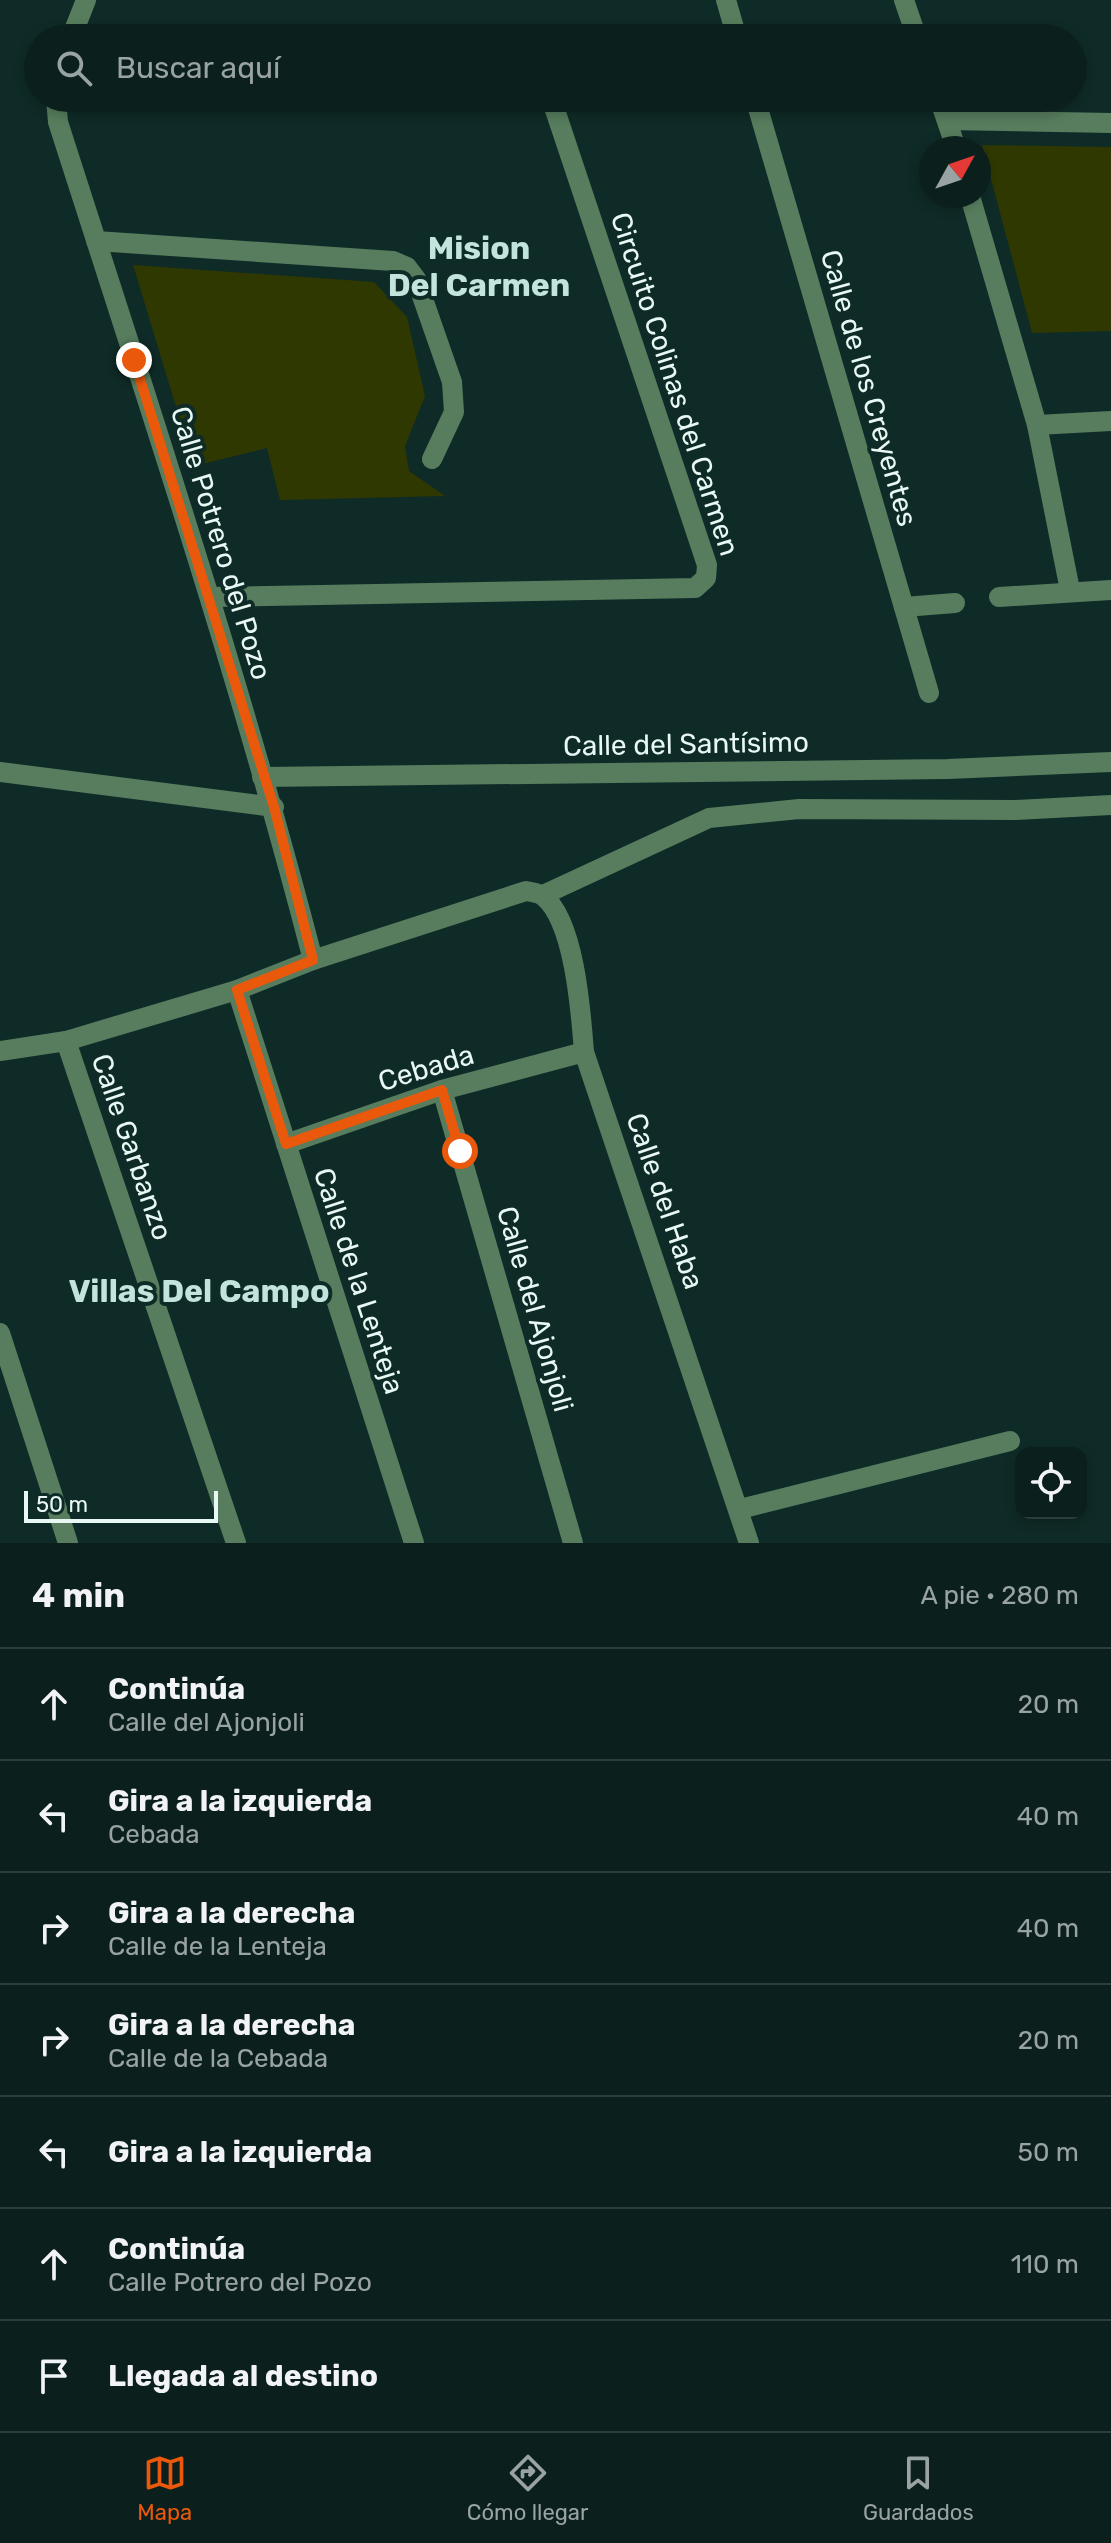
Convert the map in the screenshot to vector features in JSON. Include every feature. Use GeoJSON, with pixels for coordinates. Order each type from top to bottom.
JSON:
{"type":"FeatureCollection","features":[{"type":"Feature","properties":{"kind":"street"},"geometry":{"type":"LineString","coordinates":[[77,24],[86,0]]}},
{"type":"Feature","properties":{"kind":"street"},"geometry":{"type":"LineString","coordinates":[[726,0],[733,24]]}},
{"type":"Feature","properties":{"kind":"street"},"geometry":{"type":"LineString","coordinates":[[904,0],[912,24]]}},
{"type":"Feature","properties":{"kind":"street","name":"Calle Potrero del Pozo"},"geometry":{"type":"LineString","coordinates":[[57,112],[210,597],[262,777],[274,807],[313,960]]}},
{"type":"Feature","properties":{"kind":"street","name":"Circuito Colinas del Carmen"},"geometry":{"type":"LineString","coordinates":[[210,597],[695,588],[706,578],[702,550],[556,112]]}},
{"type":"Feature","properties":{"kind":"street","name":"Calle de los Creyentes"},"geometry":{"type":"LineString","coordinates":[[759,112],[929,693]]}},
{"type":"Feature","properties":{"kind":"street"},"geometry":{"type":"LineString","coordinates":[[944,112],[952,136]]}},
{"type":"Feature","properties":{"kind":"street"},"geometry":{"type":"LineString","coordinates":[[947,120],[1111,123]]}},
{"type":"Feature","properties":{"kind":"street"},"geometry":{"type":"LineString","coordinates":[[974,208],[1037,425],[1070,590]]}},
{"type":"Feature","properties":{"kind":"street"},"geometry":{"type":"LineString","coordinates":[[96,241],[393,261],[407,267],[416,279],[452,382],[454,412],[432,459]]}},
{"type":"Feature","properties":{"kind":"street"},"geometry":{"type":"LineString","coordinates":[[1037,425],[1111,421]]}},
{"type":"Feature","properties":{"kind":"street"},"geometry":{"type":"LineString","coordinates":[[999,597],[1070,590],[1111,590]]}},
{"type":"Feature","properties":{"kind":"street"},"geometry":{"type":"LineString","coordinates":[[904,607],[955,603]]}},
{"type":"Feature","properties":{"kind":"street","name":"Calle del Santísimo"},"geometry":{"type":"LineString","coordinates":[[262,777],[948,769],[1111,762]]}},
{"type":"Feature","properties":{"kind":"street"},"geometry":{"type":"LineString","coordinates":[[0,772],[19,772],[274,807]]}},
{"type":"Feature","properties":{"kind":"street"},"geometry":{"type":"LineString","coordinates":[[0,1051],[66,1041],[237,990],[313,960],[534,893],[709,818],[799,809],[1015,810],[1111,805]]}},
{"type":"Feature","properties":{"kind":"street","name":"Calle del Haba"},"geometry":{"type":"LineString","coordinates":[[534,893],[558,916],[575,970],[584,1052],[749,1543]]}},
{"type":"Feature","properties":{"kind":"street","name":"Calle de la Lenteja"},"geometry":{"type":"LineString","coordinates":[[237,990],[414,1543]]}},
{"type":"Feature","properties":{"kind":"street","name":"Calle Garbanzo"},"geometry":{"type":"LineString","coordinates":[[66,1041],[236,1543]]}},
{"type":"Feature","properties":{"kind":"street","name":"Cebada"},"geometry":{"type":"LineString","coordinates":[[286,1144],[442,1090],[584,1052]]}},
{"type":"Feature","properties":{"kind":"street","name":"Calle del Ajonjoli"},"geometry":{"type":"LineString","coordinates":[[442,1090],[573,1543]]}},
{"type":"Feature","properties":{"kind":"street"},"geometry":{"type":"LineString","coordinates":[[0,1333],[68,1543]]}},
{"type":"Feature","properties":{"kind":"street"},"geometry":{"type":"LineString","coordinates":[[740,1509],[1010,1441]]}},
{"type":"Feature","properties":{"kind":"green space"},"geometry":{"type":"Polygon","coordinates":[[[991,145],[1111,147],[1111,331],[1032,333],[991,179],[991,145]]]}},
{"type":"Feature","properties":{"kind":"green space"},"geometry":{"type":"Polygon","coordinates":[[[133,265],[374,282],[407,317],[425,396],[405,446],[409,471],[445,496],[280,500],[267,448],[194,466],[133,265]]]}},
{"type":"Feature","properties":{"kind":"district","name":"Mision Del Carmen"},"geometry":{"type":"Point","coordinates":[479,266]}},
{"type":"Feature","properties":{"kind":"district","name":"Villas Del Campo"},"geometry":{"type":"Point","coordinates":[199,1291]}},
{"type":"Feature","properties":{"kind":"route"},"geometry":{"type":"LineString","coordinates":[[134,360],[210,597],[262,777],[274,807],[313,960],[237,990],[286,1144],[442,1090],[460,1151]]}}]}
